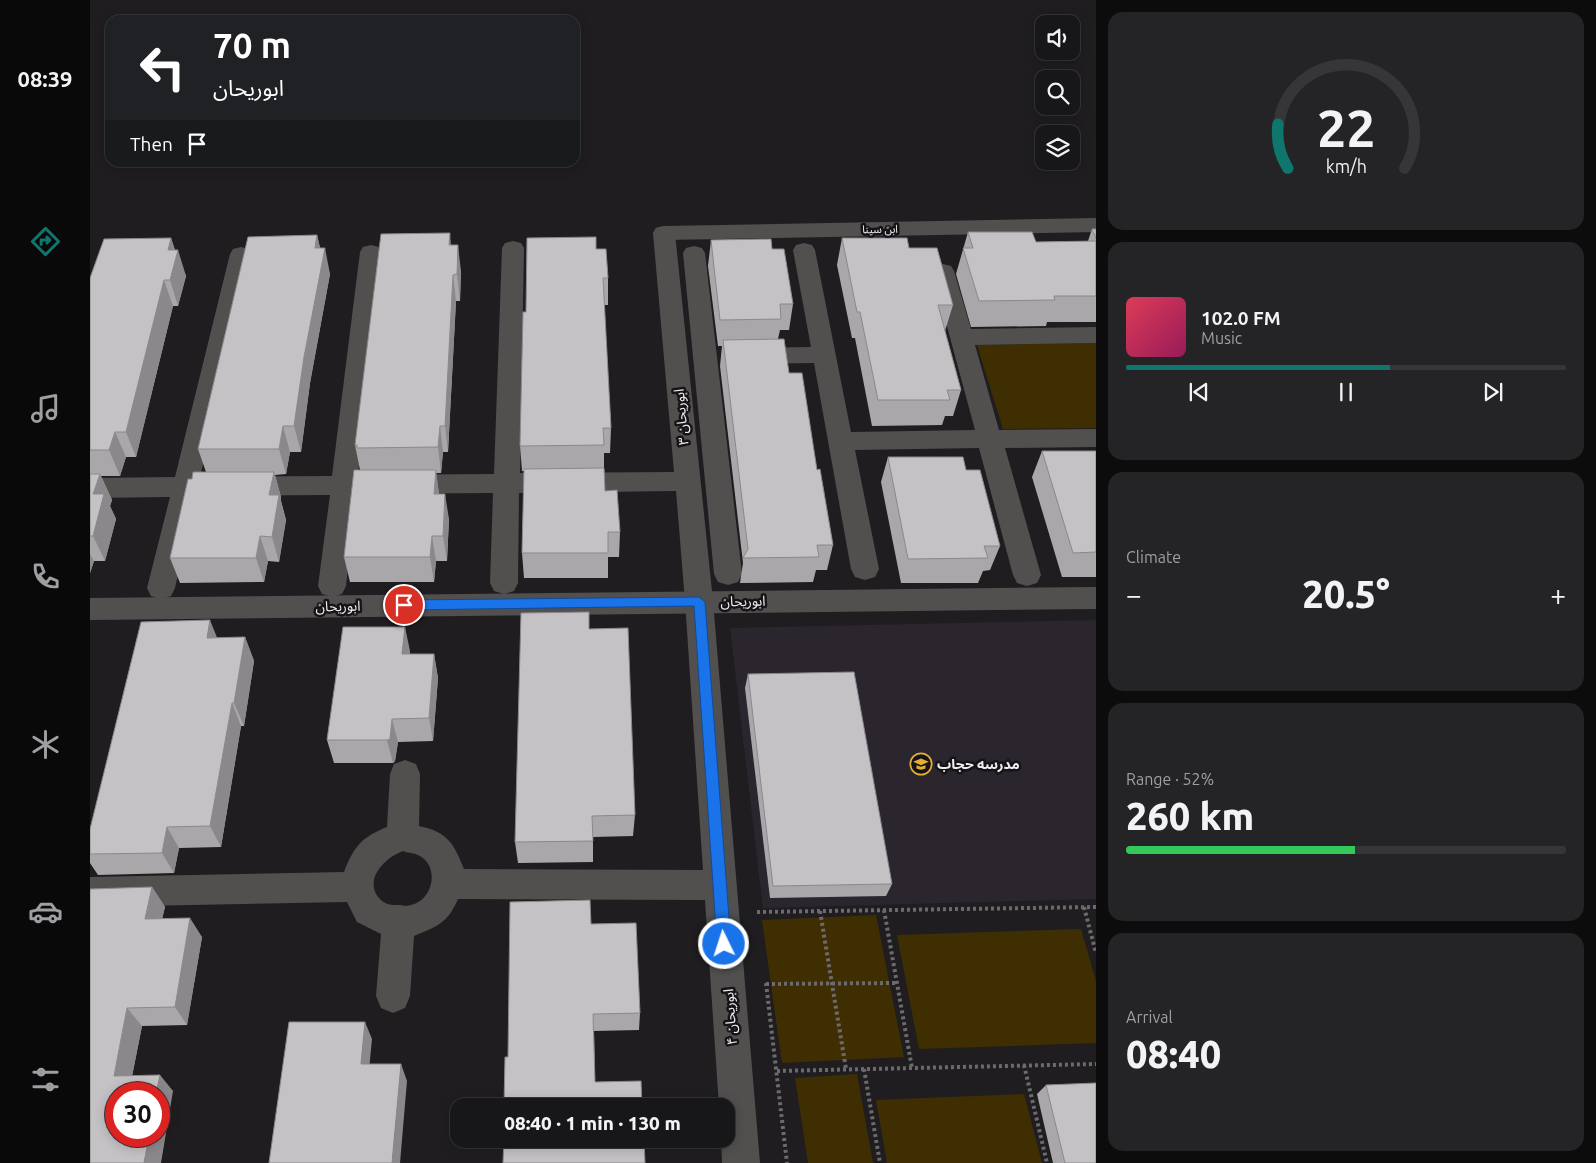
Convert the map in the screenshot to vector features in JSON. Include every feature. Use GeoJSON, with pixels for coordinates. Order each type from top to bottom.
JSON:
{"type":"FeatureCollection","features":[{"type":"Feature","properties":{"kind":"street","name":"ابن سینا"},"geometry":{"type":"LineString","coordinates":[[664,233],[1096,225]]}},
{"type":"Feature","properties":{"kind":"street","name":"ابوریحان ۳"},"geometry":{"type":"LineString","coordinates":[[664,233],[699,602]]}},
{"type":"Feature","properties":{"kind":"street"},"geometry":{"type":"LineString","coordinates":[[504,583],[513,248]]}},
{"type":"Feature","properties":{"kind":"street"},"geometry":{"type":"LineString","coordinates":[[936,249],[1027,575]]}},
{"type":"Feature","properties":{"kind":"street"},"geometry":{"type":"LineString","coordinates":[[804,250],[865,569]]}},
{"type":"Feature","properties":{"kind":"street"},"geometry":{"type":"LineString","coordinates":[[332,586],[371,252]]}},
{"type":"Feature","properties":{"kind":"street"},"geometry":{"type":"LineString","coordinates":[[694,253],[728,574]]}},
{"type":"Feature","properties":{"kind":"street"},"geometry":{"type":"LineString","coordinates":[[161,588],[241,254]]}},
{"type":"Feature","properties":{"kind":"street"},"geometry":{"type":"LineString","coordinates":[[961,337],[1096,335]]}},
{"type":"Feature","properties":{"kind":"street"},"geometry":{"type":"LineString","coordinates":[[676,356],[823,355]]}},
{"type":"Feature","properties":{"kind":"street"},"geometry":{"type":"LineString","coordinates":[[840,441],[1096,438]]}},
{"type":"Feature","properties":{"kind":"street"},"geometry":{"type":"LineString","coordinates":[[90,488],[688,481]]}},
{"type":"Feature","properties":{"kind":"street","name":"ابوریحان"},"geometry":{"type":"LineString","coordinates":[[90,609],[1096,598]]}},
{"type":"Feature","properties":{"kind":"street","name":"ابوریحان ۴"},"geometry":{"type":"LineString","coordinates":[[699,602],[741,1163]]}},
{"type":"Feature","properties":{"kind":"street"},"geometry":{"type":"LineString","coordinates":[[403,837],[405,774]]}},
{"type":"Feature","properties":{"kind":"street"},"geometry":{"type":"LineString","coordinates":[[403,837],[417,838],[430,843],[440,851],[448,863],[450,877],[448,884],[439,904],[428,914],[413,921],[398,923],[382,919],[370,912],[362,900],[358,887],[359,872],[375,849],[388,841],[403,837]]}},
{"type":"Feature","properties":{"kind":"street"},"geometry":{"type":"LineString","coordinates":[[448,884],[720,885]]}},
{"type":"Feature","properties":{"kind":"street"},"geometry":{"type":"LineString","coordinates":[[90,892],[358,887]]}},
{"type":"Feature","properties":{"kind":"street"},"geometry":{"type":"LineString","coordinates":[[393,996],[398,923]]}},
{"type":"Feature","properties":{"kind":"path"},"geometry":{"type":"LineString","coordinates":[[758,921],[757,912],[1096,906]]}},
{"type":"Feature","properties":{"kind":"path"},"geometry":{"type":"LineString","coordinates":[[1084,907],[1096,952]]}},
{"type":"Feature","properties":{"kind":"path"},"geometry":{"type":"LineString","coordinates":[[884,910],[912,1068]]}},
{"type":"Feature","properties":{"kind":"path"},"geometry":{"type":"LineString","coordinates":[[820,911],[846,1070]]}},
{"type":"Feature","properties":{"kind":"path"},"geometry":{"type":"LineString","coordinates":[[765,975],[787,1163]]}},
{"type":"Feature","properties":{"kind":"path"},"geometry":{"type":"LineString","coordinates":[[766,984],[897,983]]}},
{"type":"Feature","properties":{"kind":"path"},"geometry":{"type":"LineString","coordinates":[[777,1071],[1096,1064]]}},
{"type":"Feature","properties":{"kind":"path"},"geometry":{"type":"LineString","coordinates":[[1024,1065],[1047,1163]]}},
{"type":"Feature","properties":{"kind":"path"},"geometry":{"type":"LineString","coordinates":[[864,1069],[880,1163]]}},
{"type":"Feature","properties":{"kind":"shaded area"},"geometry":{"type":"Polygon","coordinates":[[[1096,343],[1096,428],[1003,429],[977,345],[1096,343]]]}},
{"type":"Feature","properties":{"kind":"shaded area","name":"مدرسه حجاب"},"geometry":{"type":"Polygon","coordinates":[[[1096,620],[1096,899],[763,908],[730,628],[1096,620]]]}},
{"type":"Feature","properties":{"kind":"shaded area"},"geometry":{"type":"Polygon","coordinates":[[[876,915],[904,1057],[782,1063],[762,920],[876,915]]]}},
{"type":"Feature","properties":{"kind":"shaded area"},"geometry":{"type":"Polygon","coordinates":[[[1081,929],[1096,981],[1096,1043],[919,1049],[897,935],[1081,929]]]}},
{"type":"Feature","properties":{"kind":"shaded area"},"geometry":{"type":"Polygon","coordinates":[[[857,1074],[873,1163],[808,1163],[795,1078],[857,1074]]]}},
{"type":"Feature","properties":{"kind":"shaded area"},"geometry":{"type":"Polygon","coordinates":[[[1024,1094],[1042,1163],[887,1163],[876,1100],[1024,1094]]]}},
{"type":"Feature","properties":{"kind":"building"},"geometry":{"type":"Polygon","coordinates":[[[1092,229],[1096,229],[1096,239],[1092,229]]]}},
{"type":"Feature","properties":{"kind":"building"},"geometry":{"type":"Polygon","coordinates":[[[968,232],[1032,232],[1036,242],[1096,241],[1096,296],[1054,296],[1055,300],[979,301],[963,248],[973,248],[968,232]]]}},
{"type":"Feature","properties":{"kind":"building"},"geometry":{"type":"Polygon","coordinates":[[[450,233],[449,245],[458,245],[457,274],[453,275],[445,426],[440,426],[438,447],[357,448],[357,445],[355,445],[381,234],[450,233]]]}},
{"type":"Feature","properties":{"kind":"building"},"geometry":{"type":"Polygon","coordinates":[[[317,235],[315,248],[325,248],[304,357],[294,426],[283,426],[279,449],[198,449],[248,237],[317,235]]]}},
{"type":"Feature","properties":{"kind":"building"},"geometry":{"type":"Polygon","coordinates":[[[596,237],[596,249],[606,249],[608,278],[603,278],[611,428],[603,428],[604,445],[520,446],[523,312],[526,312],[527,238],[596,237]]]}},
{"type":"Feature","properties":{"kind":"building"},"geometry":{"type":"Polygon","coordinates":[[[171,238],[168,250],[178,250],[170,280],[164,280],[126,432],[115,432],[109,450],[90,450],[90,278],[104,239],[171,238]]]}},
{"type":"Feature","properties":{"kind":"building"},"geometry":{"type":"Polygon","coordinates":[[[842,238],[907,238],[909,248],[937,248],[953,305],[938,305],[961,390],[947,390],[950,400],[878,400],[860,312],[857,312],[842,238]]]}},
{"type":"Feature","properties":{"kind":"building"},"geometry":{"type":"Polygon","coordinates":[[[771,239],[772,249],[784,249],[793,304],[780,304],[781,319],[720,320],[711,240],[771,239]]]}},
{"type":"Feature","properties":{"kind":"building"},"geometry":{"type":"Polygon","coordinates":[[[784,339],[789,373],[802,373],[817,470],[820,469],[833,545],[817,545],[819,557],[743,558],[748,549],[723,340],[784,339]]]}},
{"type":"Feature","properties":{"kind":"building"},"geometry":{"type":"Polygon","coordinates":[[[1042,451],[1096,451],[1096,552],[1073,553],[1042,451]]]}},
{"type":"Feature","properties":{"kind":"building"},"geometry":{"type":"Polygon","coordinates":[[[888,457],[963,457],[966,470],[980,470],[1000,546],[984,546],[988,558],[908,559],[888,457]]]}},
{"type":"Feature","properties":{"kind":"building"},"geometry":{"type":"Polygon","coordinates":[[[604,468],[605,491],[617,490],[620,532],[608,532],[608,553],[522,553],[524,469],[604,468]]]}},
{"type":"Feature","properties":{"kind":"building"},"geometry":{"type":"Polygon","coordinates":[[[354,470],[436,470],[434,494],[445,494],[443,536],[432,536],[430,557],[344,557],[354,470]]]}},
{"type":"Feature","properties":{"kind":"building"},"geometry":{"type":"Polygon","coordinates":[[[193,472],[274,472],[269,495],[279,495],[272,537],[260,536],[256,558],[170,558],[188,479],[192,479],[193,472]]]}},
{"type":"Feature","properties":{"kind":"building"},"geometry":{"type":"Polygon","coordinates":[[[90,474],[100,474],[93,494],[104,494],[93,536],[90,536],[90,474]]]}},
{"type":"Feature","properties":{"kind":"building"},"geometry":{"type":"Polygon","coordinates":[[[589,612],[589,629],[628,628],[635,815],[592,816],[593,841],[515,842],[521,613],[589,612]]]}},
{"type":"Feature","properties":{"kind":"building"},"geometry":{"type":"Polygon","coordinates":[[[210,620],[207,638],[245,637],[210,826],[167,827],[162,853],[90,854],[90,829],[141,622],[210,620]]]}},
{"type":"Feature","properties":{"kind":"building"},"geometry":{"type":"Polygon","coordinates":[[[343,627],[405,627],[402,654],[434,654],[429,718],[392,719],[390,739],[387,740],[327,740],[343,627]]]}},
{"type":"Feature","properties":{"kind":"building"},"geometry":{"type":"Polygon","coordinates":[[[854,672],[892,884],[773,886],[748,674],[854,672]]]}},
{"type":"Feature","properties":{"kind":"building"},"geometry":{"type":"Polygon","coordinates":[[[152,887],[145,919],[190,918],[175,1007],[127,1008],[114,1076],[160,1075],[159,1082],[105,1082],[105,1147],[147,1147],[144,1163],[90,1163],[90,889],[152,887]]]}},
{"type":"Feature","properties":{"kind":"building"},"geometry":{"type":"Polygon","coordinates":[[[590,900],[591,924],[636,923],[640,1013],[593,1014],[595,1082],[641,1081],[642,1098],[504,1098],[505,1057],[508,1057],[510,902],[590,900]]]}},
{"type":"Feature","properties":{"kind":"building"},"geometry":{"type":"Polygon","coordinates":[[[289,1022],[365,1022],[361,1064],[401,1064],[392,1163],[269,1163],[289,1022]]]}},
{"type":"Feature","properties":{"kind":"building"},"geometry":{"type":"Polygon","coordinates":[[[1096,1083],[1096,1163],[1065,1163],[1046,1085],[1096,1083]]]}},
{"type":"Feature","properties":{"kind":"building"},"geometry":{"type":"Polygon","coordinates":[[[504,1148],[644,1148],[645,1163],[503,1163],[504,1148]]]}},
{"type":"Feature","properties":{"kind":"place","name":"مدرسه حجاب"},"geometry":{"type":"Point","coordinates":[921,764]}},
{"type":"Feature","properties":{"kind":"route"},"geometry":{"type":"LineString","coordinates":[[404,605],[699,602],[724,944]]}}]}
